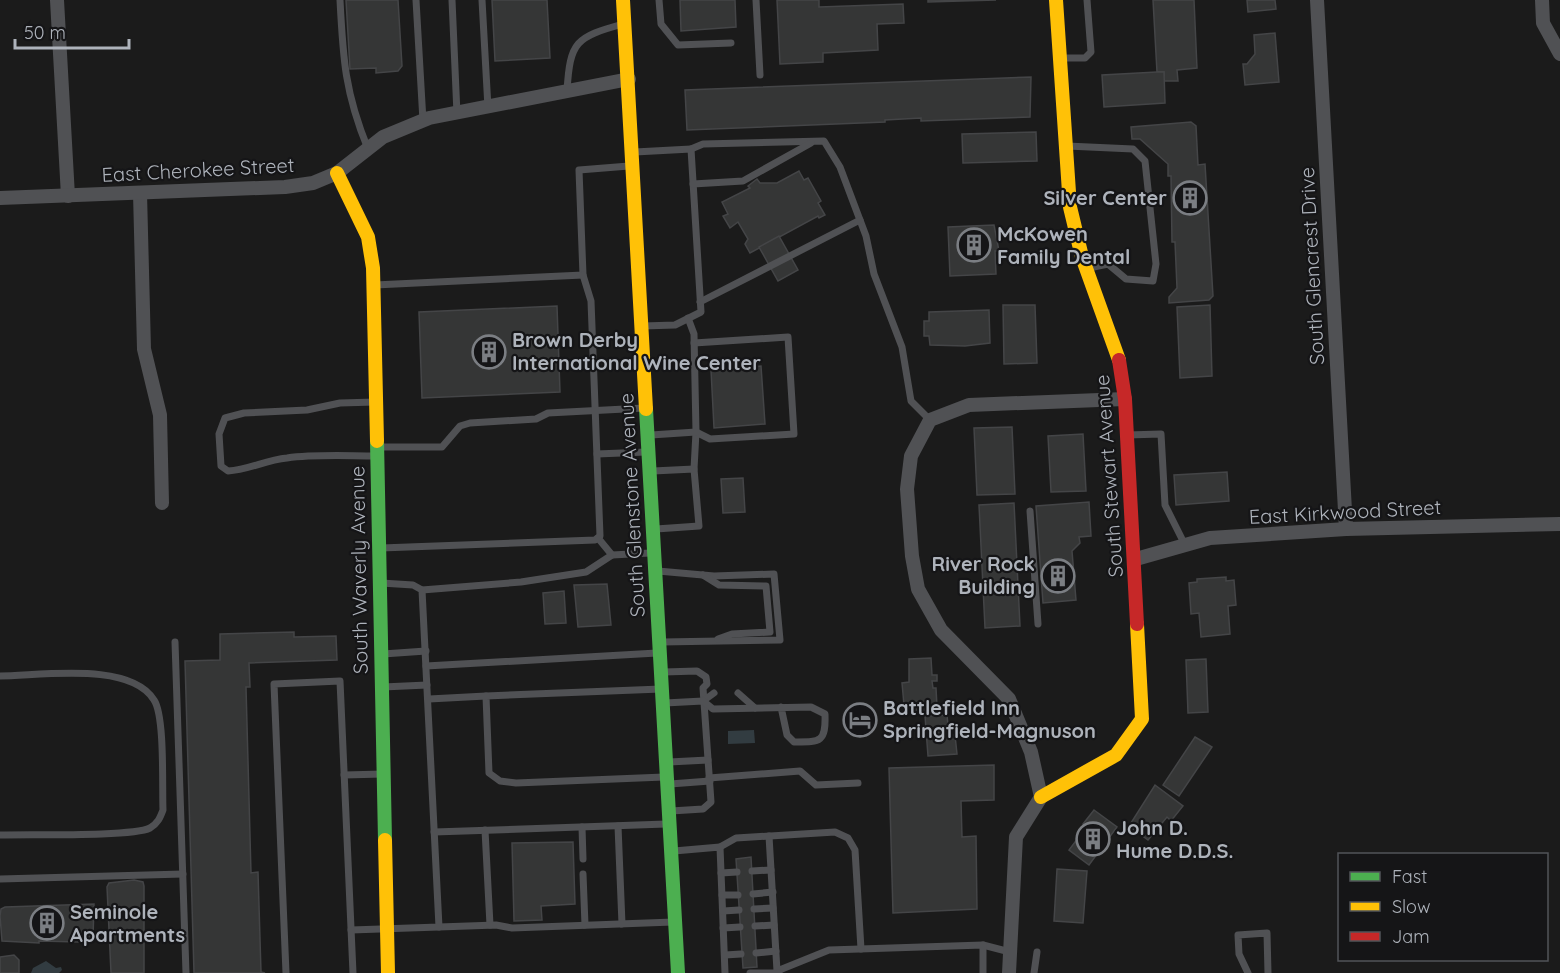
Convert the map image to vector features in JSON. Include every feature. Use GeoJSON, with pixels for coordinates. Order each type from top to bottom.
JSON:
{"type":"FeatureCollection","features":[{"type":"Feature","properties":{"kind":"street"},"geometry":{"type":"LineString","coordinates":[[57,0],[68,196]]}},
{"type":"Feature","properties":{"kind":"street","name":"South Glenstone Avenue"},"geometry":{"type":"LineString","coordinates":[[622,0],[629,80],[678,973]]}},
{"type":"Feature","properties":{"kind":"street","name":"South Stewart Avenue"},"geometry":{"type":"LineString","coordinates":[[1041,796],[1116,755],[1142,719],[1136,559],[1125,399],[1117,350],[1086,268],[1070,207],[1056,0]]}},
{"type":"Feature","properties":{"kind":"street","name":"South Glencrest Drive"},"geometry":{"type":"LineString","coordinates":[[1317,0],[1346,529]]}},
{"type":"Feature","properties":{"kind":"street"},"geometry":{"type":"LineString","coordinates":[[1542,0],[1543,23],[1560,54]]}},
{"type":"Feature","properties":{"kind":"street","name":"East Cherokee Street"},"geometry":{"type":"LineString","coordinates":[[0,198],[285,187],[313,183],[337,173],[383,137],[423,121],[629,80]]}},
{"type":"Feature","properties":{"kind":"street","name":"South Waverly Avenue"},"geometry":{"type":"LineString","coordinates":[[337,173],[368,237],[373,285],[388,973]]}},
{"type":"Feature","properties":{"kind":"street"},"geometry":{"type":"LineString","coordinates":[[140,193],[144,349],[160,415],[162,503]]}},
{"type":"Feature","properties":{"kind":"street"},"geometry":{"type":"LineString","coordinates":[[1009,973],[1016,837],[1041,796],[1031,752],[1009,699],[941,630],[927,610],[918,589],[912,556],[907,489],[911,456],[930,420],[969,405],[1125,399]]}},
{"type":"Feature","properties":{"kind":"street","name":"East Kirkwood Street"},"geometry":{"type":"LineString","coordinates":[[1136,559],[1210,538],[1346,529],[1560,524]]}},
{"type":"Feature","properties":{"kind":"lane"},"geometry":{"type":"LineString","coordinates":[[340,0],[344,72],[353,112],[369,149]]}},
{"type":"Feature","properties":{"kind":"lane"},"geometry":{"type":"LineString","coordinates":[[416,0],[423,121]]}},
{"type":"Feature","properties":{"kind":"lane"},"geometry":{"type":"LineString","coordinates":[[452,0],[457,114]]}},
{"type":"Feature","properties":{"kind":"lane"},"geometry":{"type":"LineString","coordinates":[[482,0],[488,108]]}},
{"type":"Feature","properties":{"kind":"lane"},"geometry":{"type":"LineString","coordinates":[[659,0],[661,24],[678,45],[731,43]]}},
{"type":"Feature","properties":{"kind":"lane"},"geometry":{"type":"LineString","coordinates":[[756,0],[760,75]]}},
{"type":"Feature","properties":{"kind":"lane"},"geometry":{"type":"LineString","coordinates":[[1059,58],[1085,58],[1091,52],[1087,0]]}},
{"type":"Feature","properties":{"kind":"lane"},"geometry":{"type":"LineString","coordinates":[[567,93],[568,65],[580,40],[591,33],[624,24]]}},
{"type":"Feature","properties":{"kind":"lane"},"geometry":{"type":"LineString","coordinates":[[693,184],[743,181],[813,141]]}},
{"type":"Feature","properties":{"kind":"lane"},"geometry":{"type":"LineString","coordinates":[[598,538],[600,536],[591,301],[583,275],[579,170],[691,149],[703,144],[824,141],[840,167],[860,220],[874,274],[902,346],[911,402],[930,420]]}},
{"type":"Feature","properties":{"kind":"lane"},"geometry":{"type":"LineString","coordinates":[[1065,146],[1133,150],[1146,161],[1156,264],[1153,281],[1126,279],[1108,264],[1086,268]]}},
{"type":"Feature","properties":{"kind":"lane"},"geometry":{"type":"LineString","coordinates":[[642,326],[675,325],[701,312],[691,149]]}},
{"type":"Feature","properties":{"kind":"lane"},"geometry":{"type":"LineString","coordinates":[[700,302],[860,220]]}},
{"type":"Feature","properties":{"kind":"lane"},"geometry":{"type":"LineString","coordinates":[[373,285],[583,275]]}},
{"type":"Feature","properties":{"kind":"lane"},"geometry":{"type":"LineString","coordinates":[[653,529],[699,526],[694,469],[696,432],[694,334],[688,318]]}},
{"type":"Feature","properties":{"kind":"lane"},"geometry":{"type":"LineString","coordinates":[[648,435],[696,432],[710,439],[794,434],[788,337],[694,343]]}},
{"type":"Feature","properties":{"kind":"lane"},"geometry":{"type":"LineString","coordinates":[[375,402],[340,402],[307,410],[244,413],[225,418],[219,434],[221,466],[228,471],[245,471],[263,462],[287,458],[442,447],[460,426],[470,423],[536,419],[548,414],[646,408]]}},
{"type":"Feature","properties":{"kind":"lane"},"geometry":{"type":"LineString","coordinates":[[1128,435],[1161,434],[1165,506],[1185,545]]}},
{"type":"Feature","properties":{"kind":"lane"},"geometry":{"type":"LineString","coordinates":[[597,454],[649,452]]}},
{"type":"Feature","properties":{"kind":"lane"},"geometry":{"type":"LineString","coordinates":[[650,471],[694,469]]}},
{"type":"Feature","properties":{"kind":"lane"},"geometry":{"type":"LineString","coordinates":[[1030,511],[1038,624]]}},
{"type":"Feature","properties":{"kind":"lane"},"geometry":{"type":"LineString","coordinates":[[378,548],[598,538]]}},
{"type":"Feature","properties":{"kind":"lane"},"geometry":{"type":"LineString","coordinates":[[598,538],[612,555]]}},
{"type":"Feature","properties":{"kind":"lane"},"geometry":{"type":"LineString","coordinates":[[379,583],[413,585],[422,590],[521,582],[586,572],[612,555],[654,553]]}},
{"type":"Feature","properties":{"kind":"lane"},"geometry":{"type":"LineString","coordinates":[[656,571],[701,574],[774,574],[780,640],[734,643],[718,639]]}},
{"type":"Feature","properties":{"kind":"lane"},"geometry":{"type":"LineString","coordinates":[[426,666],[660,647],[718,639],[732,634],[770,632],[766,586],[719,585],[701,574]]}},
{"type":"Feature","properties":{"kind":"lane"},"geometry":{"type":"LineString","coordinates":[[422,590],[439,927]]}},
{"type":"Feature","properties":{"kind":"lane"},"geometry":{"type":"LineString","coordinates":[[175,642],[186,973]]}},
{"type":"Feature","properties":{"kind":"lane"},"geometry":{"type":"LineString","coordinates":[[380,654],[426,651]]}},
{"type":"Feature","properties":{"kind":"lane"},"geometry":{"type":"LineString","coordinates":[[434,832],[618,826],[669,818],[708,806],[711,802],[710,780],[702,688],[707,684],[706,677],[697,671],[661,672]]}},
{"type":"Feature","properties":{"kind":"lane"},"geometry":{"type":"LineString","coordinates":[[0,676],[111,674],[134,683],[147,692],[155,700],[159,717],[163,810],[159,821],[147,829],[123,832],[0,835]]}},
{"type":"Feature","properties":{"kind":"lane"},"geometry":{"type":"LineString","coordinates":[[286,973],[274,684],[340,681],[353,973]]}},
{"type":"Feature","properties":{"kind":"lane"},"geometry":{"type":"LineString","coordinates":[[381,688],[428,685]]}},
{"type":"Feature","properties":{"kind":"lane"},"geometry":{"type":"LineString","coordinates":[[429,699],[662,689]]}},
{"type":"Feature","properties":{"kind":"lane"},"geometry":{"type":"LineString","coordinates":[[663,703],[703,701],[714,693]]}},
{"type":"Feature","properties":{"kind":"lane"},"geometry":{"type":"LineString","coordinates":[[738,693],[755,708]]}},
{"type":"Feature","properties":{"kind":"lane"},"geometry":{"type":"LineString","coordinates":[[486,696],[489,773],[500,781],[516,783],[710,780],[800,771],[816,785],[858,783]]}},
{"type":"Feature","properties":{"kind":"lane"},"geometry":{"type":"LineString","coordinates":[[703,701],[713,709],[811,706],[825,714],[826,731],[823,737],[817,742],[794,742],[787,735],[781,707]]}},
{"type":"Feature","properties":{"kind":"lane"},"geometry":{"type":"LineString","coordinates":[[666,762],[708,760]]}},
{"type":"Feature","properties":{"kind":"lane"},"geometry":{"type":"LineString","coordinates":[[344,775],[383,774]]}},
{"type":"Feature","properties":{"kind":"lane"},"geometry":{"type":"LineString","coordinates":[[618,826],[622,924]]}},
{"type":"Feature","properties":{"kind":"lane"},"geometry":{"type":"LineString","coordinates":[[582,827],[583,859]]}},
{"type":"Feature","properties":{"kind":"lane"},"geometry":{"type":"LineString","coordinates":[[485,830],[490,925]]}},
{"type":"Feature","properties":{"kind":"lane"},"geometry":{"type":"LineString","coordinates":[[671,851],[720,847],[736,838],[835,832],[848,838],[855,850],[861,949]]}},
{"type":"Feature","properties":{"kind":"lane"},"geometry":{"type":"LineString","coordinates":[[770,836],[778,972]]}},
{"type":"Feature","properties":{"kind":"lane"},"geometry":{"type":"LineString","coordinates":[[720,847],[725,973]]}},
{"type":"Feature","properties":{"kind":"lane"},"geometry":{"type":"LineString","coordinates":[[752,871],[771,870]]}},
{"type":"Feature","properties":{"kind":"lane"},"geometry":{"type":"LineString","coordinates":[[721,873],[737,872]]}},
{"type":"Feature","properties":{"kind":"lane"},"geometry":{"type":"LineString","coordinates":[[0,879],[183,874]]}},
{"type":"Feature","properties":{"kind":"lane"},"geometry":{"type":"LineString","coordinates":[[583,874],[585,926]]}},
{"type":"Feature","properties":{"kind":"lane"},"geometry":{"type":"LineString","coordinates":[[753,894],[773,892]]}},
{"type":"Feature","properties":{"kind":"lane"},"geometry":{"type":"LineString","coordinates":[[722,895],[738,894]]}},
{"type":"Feature","properties":{"kind":"lane"},"geometry":{"type":"LineString","coordinates":[[754,909],[773,908]]}},
{"type":"Feature","properties":{"kind":"lane"},"geometry":{"type":"LineString","coordinates":[[723,911],[739,910]]}},
{"type":"Feature","properties":{"kind":"lane"},"geometry":{"type":"LineString","coordinates":[[351,930],[490,925],[512,928],[675,922]]}},
{"type":"Feature","properties":{"kind":"lane"},"geometry":{"type":"LineString","coordinates":[[754,926],[774,925]]}},
{"type":"Feature","properties":{"kind":"lane"},"geometry":{"type":"LineString","coordinates":[[723,928],[740,927]]}},
{"type":"Feature","properties":{"kind":"lane"},"geometry":{"type":"LineString","coordinates":[[1248,973],[1239,954],[1238,935],[1267,933],[1268,973]]}},
{"type":"Feature","properties":{"kind":"lane"},"geometry":{"type":"LineString","coordinates":[[983,945],[983,973]]}},
{"type":"Feature","properties":{"kind":"lane"},"geometry":{"type":"LineString","coordinates":[[750,973],[778,972],[829,950],[983,945],[1010,952]]}},
{"type":"Feature","properties":{"kind":"lane"},"geometry":{"type":"LineString","coordinates":[[756,953],[776,951]]}},
{"type":"Feature","properties":{"kind":"lane"},"geometry":{"type":"LineString","coordinates":[[1034,973],[1037,952]]}},
{"type":"Feature","properties":{"kind":"lane"},"geometry":{"type":"LineString","coordinates":[[725,955],[741,954]]}},
{"type":"Feature","properties":{"kind":"shaded area"},"geometry":{"type":"Polygon","coordinates":[[[754,730],[755,743],[728,744],[728,731],[754,730]]]}},
{"type":"Feature","properties":{"kind":"shaded area"},"geometry":{"type":"Polygon","coordinates":[[[46,961],[56,968],[61,967],[62,970],[59,973],[31,973],[33,968],[46,961]]]}},
{"type":"Feature","properties":{"kind":"building"},"geometry":{"type":"Polygon","coordinates":[[[346,0],[398,0],[402,66],[398,71],[376,73],[376,68],[350,69],[346,0]]]}},
{"type":"Feature","properties":{"kind":"building"},"geometry":{"type":"Polygon","coordinates":[[[492,0],[547,0],[550,58],[495,61],[492,0]]]}},
{"type":"Feature","properties":{"kind":"building"},"geometry":{"type":"Polygon","coordinates":[[[680,0],[735,0],[736,27],[681,31],[680,0]]]}},
{"type":"Feature","properties":{"kind":"building"},"geometry":{"type":"Polygon","coordinates":[[[777,0],[819,0],[819,7],[903,4],[904,23],[877,24],[878,50],[823,53],[823,62],[780,64],[777,0]]]}},
{"type":"Feature","properties":{"kind":"building"},"geometry":{"type":"Polygon","coordinates":[[[928,0],[996,0],[928,2],[928,0]]]}},
{"type":"Feature","properties":{"kind":"building"},"geometry":{"type":"Polygon","coordinates":[[[1153,0],[1194,0],[1197,68],[1177,70],[1178,81],[1164,81],[1164,72],[1157,72],[1153,0]]]}},
{"type":"Feature","properties":{"kind":"building"},"geometry":{"type":"Polygon","coordinates":[[[1247,0],[1275,0],[1276,9],[1248,12],[1247,0]]]}},
{"type":"Feature","properties":{"kind":"building"},"geometry":{"type":"Polygon","coordinates":[[[1275,33],[1279,82],[1245,85],[1243,64],[1247,64],[1255,54],[1254,35],[1275,33]]]}},
{"type":"Feature","properties":{"kind":"building"},"geometry":{"type":"Polygon","coordinates":[[[1164,72],[1165,103],[1104,107],[1102,75],[1164,72]]]}},
{"type":"Feature","properties":{"kind":"building"},"geometry":{"type":"Polygon","coordinates":[[[1031,77],[1030,117],[921,121],[921,118],[885,120],[885,122],[687,130],[685,90],[1031,77]]]}},
{"type":"Feature","properties":{"kind":"building","name":"Silver Center"},"geometry":{"type":"Polygon","coordinates":[[[1191,122],[1196,126],[1198,165],[1205,164],[1213,296],[1209,300],[1169,303],[1169,297],[1177,288],[1175,242],[1172,242],[1171,176],[1168,176],[1168,164],[1140,139],[1132,139],[1131,127],[1191,122]]]}},
{"type":"Feature","properties":{"kind":"building"},"geometry":{"type":"Polygon","coordinates":[[[1036,132],[1037,161],[963,163],[962,134],[1036,132]]]}},
{"type":"Feature","properties":{"kind":"building"},"geometry":{"type":"Polygon","coordinates":[[[799,171],[804,180],[808,178],[821,201],[818,203],[825,215],[819,218],[818,216],[750,253],[745,244],[748,239],[738,222],[730,228],[723,216],[728,214],[722,202],[750,188],[748,186],[757,179],[760,183],[777,183],[799,171]]]}},
{"type":"Feature","properties":{"kind":"building","name":"McKowen Family Dental"},"geometry":{"type":"Polygon","coordinates":[[[994,225],[999,251],[995,251],[996,274],[950,276],[948,227],[994,225]]]}},
{"type":"Feature","properties":{"kind":"building"},"geometry":{"type":"Polygon","coordinates":[[[779,236],[798,270],[778,281],[759,247],[779,236]]]}},
{"type":"Feature","properties":{"kind":"building"},"geometry":{"type":"Polygon","coordinates":[[[1003,305],[1035,305],[1037,363],[1004,364],[1003,305]]]}},
{"type":"Feature","properties":{"kind":"building"},"geometry":{"type":"Polygon","coordinates":[[[1210,305],[1212,376],[1180,378],[1177,307],[1210,305]]]}},
{"type":"Feature","properties":{"kind":"building","name":"Brown Derby International Wine Center"},"geometry":{"type":"Polygon","coordinates":[[[557,306],[560,392],[422,398],[419,312],[557,306]]]}},
{"type":"Feature","properties":{"kind":"building"},"geometry":{"type":"Polygon","coordinates":[[[989,310],[990,343],[965,346],[930,345],[929,336],[924,336],[924,321],[929,321],[929,312],[989,310]]]}},
{"type":"Feature","properties":{"kind":"building"},"geometry":{"type":"Polygon","coordinates":[[[761,366],[765,424],[714,428],[711,370],[761,366]]]}},
{"type":"Feature","properties":{"kind":"building"},"geometry":{"type":"Polygon","coordinates":[[[1012,427],[1015,494],[977,495],[974,428],[1012,427]]]}},
{"type":"Feature","properties":{"kind":"building"},"geometry":{"type":"Polygon","coordinates":[[[1083,434],[1086,491],[1051,492],[1048,436],[1083,434]]]}},
{"type":"Feature","properties":{"kind":"building"},"geometry":{"type":"Polygon","coordinates":[[[1227,472],[1229,501],[1176,505],[1174,475],[1227,472]]]}},
{"type":"Feature","properties":{"kind":"building"},"geometry":{"type":"Polygon","coordinates":[[[743,478],[745,512],[723,513],[721,479],[743,478]]]}},
{"type":"Feature","properties":{"kind":"building","name":"River Rock Building"},"geometry":{"type":"Polygon","coordinates":[[[1089,502],[1091,536],[1079,537],[1080,543],[1072,551],[1076,600],[1043,603],[1036,506],[1089,502]]]}},
{"type":"Feature","properties":{"kind":"building"},"geometry":{"type":"Polygon","coordinates":[[[1014,503],[1020,626],[985,628],[979,505],[1014,503]]]}},
{"type":"Feature","properties":{"kind":"building"},"geometry":{"type":"Polygon","coordinates":[[[1226,577],[1226,581],[1234,580],[1236,605],[1228,606],[1230,634],[1201,637],[1199,613],[1191,614],[1189,583],[1197,582],[1197,579],[1226,577]]]}},
{"type":"Feature","properties":{"kind":"building"},"geometry":{"type":"Polygon","coordinates":[[[607,584],[611,625],[578,627],[574,585],[607,584]]]}},
{"type":"Feature","properties":{"kind":"building"},"geometry":{"type":"Polygon","coordinates":[[[564,591],[566,623],[545,624],[543,593],[564,591]]]}},
{"type":"Feature","properties":{"kind":"building"},"geometry":{"type":"Polygon","coordinates":[[[294,632],[294,637],[336,636],[337,660],[249,663],[250,687],[246,687],[251,873],[258,872],[261,972],[265,973],[194,973],[185,661],[220,660],[220,634],[294,632]]]}},
{"type":"Feature","properties":{"kind":"building"},"geometry":{"type":"Polygon","coordinates":[[[931,658],[932,675],[937,675],[937,681],[932,681],[933,688],[936,688],[937,707],[933,707],[934,710],[914,710],[914,704],[904,705],[902,683],[909,682],[909,659],[931,658]]]}},
{"type":"Feature","properties":{"kind":"building"},"geometry":{"type":"Polygon","coordinates":[[[1206,659],[1208,712],[1188,713],[1186,660],[1206,659]]]}},
{"type":"Feature","properties":{"kind":"building"},"geometry":{"type":"Polygon","coordinates":[[[947,715],[949,735],[955,735],[957,754],[928,756],[925,716],[947,715]]]}},
{"type":"Feature","properties":{"kind":"building"},"geometry":{"type":"Polygon","coordinates":[[[1195,737],[1212,747],[1179,796],[1163,785],[1195,737]]]}},
{"type":"Feature","properties":{"kind":"building"},"geometry":{"type":"Polygon","coordinates":[[[994,765],[994,800],[961,801],[962,837],[976,836],[977,909],[893,913],[889,768],[994,765]]]}},
{"type":"Feature","properties":{"kind":"building"},"geometry":{"type":"Polygon","coordinates":[[[1155,785],[1183,806],[1171,821],[1167,817],[1148,840],[1129,826],[1155,785]]]}},
{"type":"Feature","properties":{"kind":"building","name":"John D. Hume D.D.S."},"geometry":{"type":"Polygon","coordinates":[[[1094,810],[1117,827],[1089,865],[1069,850],[1087,826],[1083,824],[1094,810]]]}},
{"type":"Feature","properties":{"kind":"building"},"geometry":{"type":"Polygon","coordinates":[[[573,842],[575,904],[541,906],[542,920],[514,921],[512,843],[573,842]]]}},
{"type":"Feature","properties":{"kind":"building"},"geometry":{"type":"Polygon","coordinates":[[[751,857],[757,967],[743,968],[736,859],[751,857]]]}},
{"type":"Feature","properties":{"kind":"building"},"geometry":{"type":"Polygon","coordinates":[[[1057,869],[1087,871],[1083,923],[1054,921],[1057,869]]]}},
{"type":"Feature","properties":{"kind":"building","name":"Seminole Apartments"},"geometry":{"type":"Polygon","coordinates":[[[134,880],[143,882],[144,886],[144,973],[111,973],[107,887],[109,883],[134,880]]]}},
{"type":"Feature","properties":{"kind":"building","name":"Seminole Apartments"},"geometry":{"type":"Polygon","coordinates":[[[94,904],[93,939],[79,939],[79,942],[39,941],[39,943],[2,941],[0,916],[1,909],[5,907],[94,904]]]}},
{"type":"Feature","properties":{"kind":"building","name":"Seminole Apartments"},"geometry":{"type":"Polygon","coordinates":[[[14,955],[19,960],[19,973],[0,973],[0,957],[14,955]]]}},
{"type":"Feature","properties":{"kind":"traffic: fast"},"geometry":{"type":"LineString","coordinates":[[646,409],[678,973]]}},
{"type":"Feature","properties":{"kind":"traffic: fast"},"geometry":{"type":"LineString","coordinates":[[377,441],[385,840]]}},
{"type":"Feature","properties":{"kind":"traffic: slow"},"geometry":{"type":"LineString","coordinates":[[623,0],[646,409]]}},
{"type":"Feature","properties":{"kind":"traffic: slow"},"geometry":{"type":"LineString","coordinates":[[1056,0],[1070,207],[1082,257],[1119,360]]}},
{"type":"Feature","properties":{"kind":"traffic: slow"},"geometry":{"type":"LineString","coordinates":[[337,173],[368,237],[373,268],[377,441]]}},
{"type":"Feature","properties":{"kind":"traffic: slow"},"geometry":{"type":"LineString","coordinates":[[1041,797],[1116,755],[1142,719],[1137,624]]}},
{"type":"Feature","properties":{"kind":"traffic: slow"},"geometry":{"type":"LineString","coordinates":[[385,840],[388,973]]}},
{"type":"Feature","properties":{"kind":"traffic: jam"},"geometry":{"type":"LineString","coordinates":[[1119,360],[1125,399],[1137,624]]}},
{"type":"Feature","properties":{"kind":"place","name":"Silver Center"},"geometry":{"type":"Point","coordinates":[1190,198]}},
{"type":"Feature","properties":{"kind":"place","name":"McKowen Family Dental"},"geometry":{"type":"Point","coordinates":[974,245]}},
{"type":"Feature","properties":{"kind":"place","name":"Brown Derby International Wine Center"},"geometry":{"type":"Point","coordinates":[489,352]}},
{"type":"Feature","properties":{"kind":"place","name":"River Rock Building"},"geometry":{"type":"Point","coordinates":[1058,576]}},
{"type":"Feature","properties":{"kind":"place","name":"Battlefield Inn Springfield-Magnuson"},"geometry":{"type":"Point","coordinates":[860,720]}},
{"type":"Feature","properties":{"kind":"place","name":"John D. Hume D.D.S."},"geometry":{"type":"Point","coordinates":[1093,839]}},
{"type":"Feature","properties":{"kind":"place","name":"Seminole Apartments"},"geometry":{"type":"Point","coordinates":[47,923]}}]}
